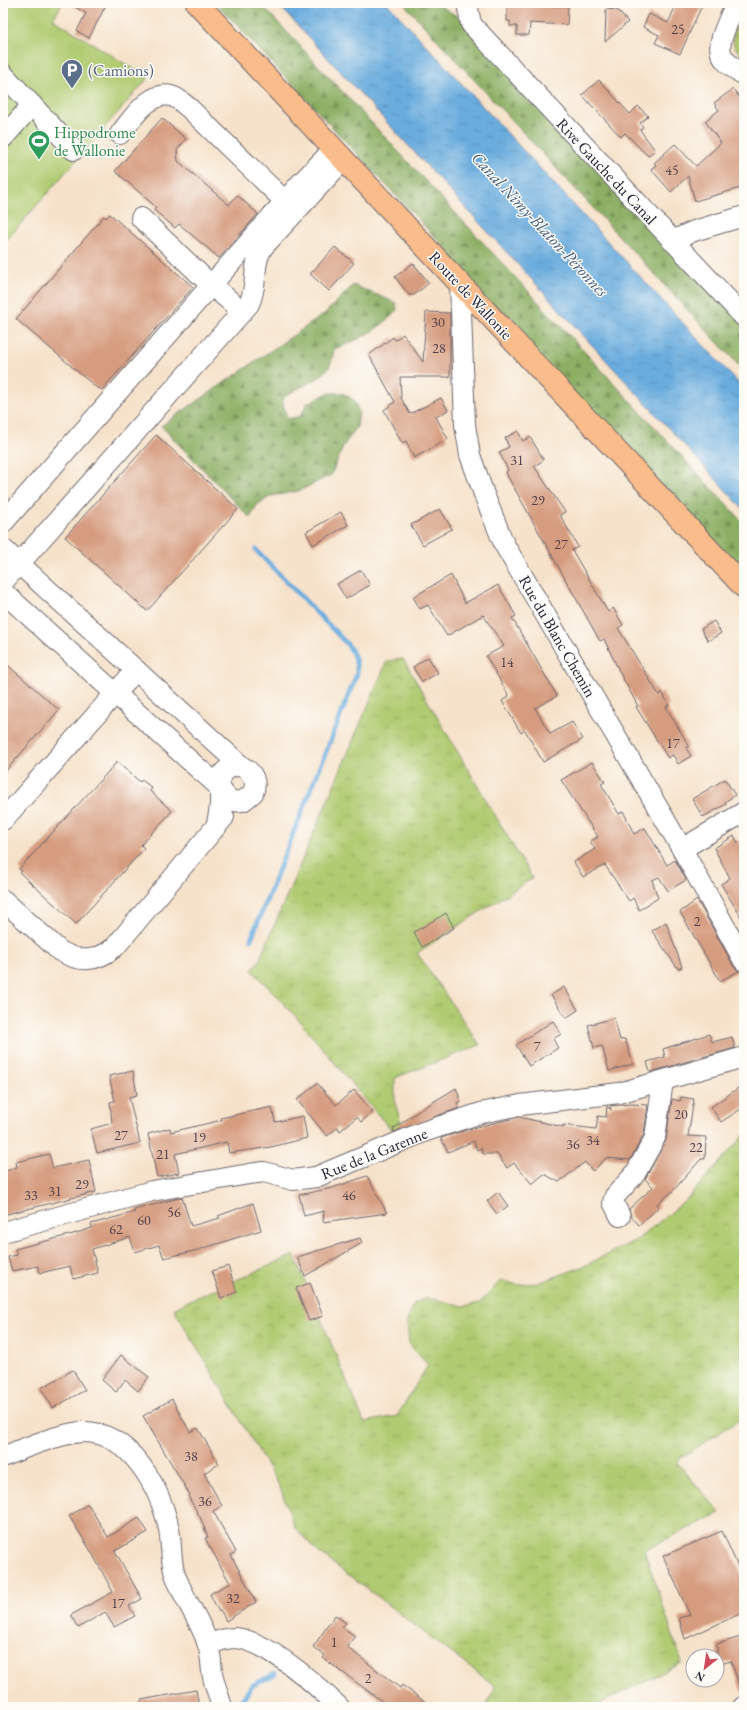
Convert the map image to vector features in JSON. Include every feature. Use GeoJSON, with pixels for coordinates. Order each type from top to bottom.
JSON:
{"type":"FeatureCollection","features":[{"type":"Feature","properties":{"kind":"main road","name":"Route de Wallonie"},"geometry":{"type":"LineString","coordinates":[[197,3],[744,587]]}},
{"type":"Feature","properties":{"kind":"street","name":"Rive Gauche du Canal"},"geometry":{"type":"LineString","coordinates":[[467,3],[471,24],[744,317]]}},
{"type":"Feature","properties":{"kind":"street"},"geometry":{"type":"LineString","coordinates":[[744,9],[740,9],[731,14],[720,42],[721,58],[744,75]]}},
{"type":"Feature","properties":{"kind":"street"},"geometry":{"type":"LineString","coordinates":[[3,74],[74,150]]}},
{"type":"Feature","properties":{"kind":"street"},"geometry":{"type":"LineString","coordinates":[[120,134],[153,98],[163,95],[174,97],[189,108],[290,206]]}},
{"type":"Feature","properties":{"kind":"street"},"geometry":{"type":"LineString","coordinates":[[3,138],[32,105]]}},
{"type":"Feature","properties":{"kind":"street"},"geometry":{"type":"LineString","coordinates":[[3,523],[211,285],[290,206],[339,154]]}},
{"type":"Feature","properties":{"kind":"street"},"geometry":{"type":"LineString","coordinates":[[3,582],[242,311],[254,293],[257,256],[290,206]]}},
{"type":"Feature","properties":{"kind":"street"},"geometry":{"type":"LineString","coordinates":[[672,241],[694,231],[744,216]]}},
{"type":"Feature","properties":{"kind":"street"},"geometry":{"type":"LineString","coordinates":[[141,218],[211,285],[242,311]]}},
{"type":"Feature","properties":{"kind":"street","name":"Rue du Blanc Chemin"},"geometry":{"type":"LineString","coordinates":[[460,283],[465,425],[470,455],[485,498],[504,544],[682,849],[744,961]]}},
{"type":"Feature","properties":{"kind":"street"},"geometry":{"type":"LineString","coordinates":[[3,549],[241,766],[253,774],[255,781],[255,789],[250,797],[237,802],[115,947],[104,955],[92,959],[69,956],[60,951],[3,900]]}},
{"type":"Feature","properties":{"kind":"street"},"geometry":{"type":"LineString","coordinates":[[3,592],[219,788],[224,796],[230,801],[237,802]]}},
{"type":"Feature","properties":{"kind":"street"},"geometry":{"type":"LineString","coordinates":[[3,820],[136,670]]}},
{"type":"Feature","properties":{"kind":"street"},"geometry":{"type":"LineString","coordinates":[[89,724],[108,714],[120,712],[140,716]]}},
{"type":"Feature","properties":{"kind":"street"},"geometry":{"type":"LineString","coordinates":[[216,827],[220,806],[219,788],[221,775],[232,766],[241,766]]}},
{"type":"Feature","properties":{"kind":"street"},"geometry":{"type":"LineString","coordinates":[[682,849],[744,812]]}},
{"type":"Feature","properties":{"kind":"street","name":"Rue de la Garenne"},"geometry":{"type":"LineString","coordinates":[[3,1232],[152,1191],[264,1172],[293,1180],[316,1177],[423,1132],[481,1112],[520,1105],[619,1093],[744,1057]]}},
{"type":"Feature","properties":{"kind":"street"},"geometry":{"type":"LineString","coordinates":[[620,1216],[613,1202],[615,1196],[635,1174],[655,1138],[663,1081]]}},
{"type":"Feature","properties":{"kind":"street"},"geometry":{"type":"LineString","coordinates":[[3,1456],[67,1435],[81,1432],[107,1436],[119,1443],[138,1462],[157,1493],[170,1530],[174,1573],[208,1645],[212,1674],[222,1707]]}},
{"type":"Feature","properties":{"kind":"street"},"geometry":{"type":"LineString","coordinates":[[208,1645],[222,1639],[245,1640],[271,1652],[301,1673],[339,1707]]}},
{"type":"Feature","properties":{"kind":"green space","name":"Hippodrome de Wallonie"},"geometry":{"type":"Polygon","coordinates":[[[3,3],[63,3],[53,19],[148,78],[3,244],[3,3]]]}},
{"type":"Feature","properties":{"kind":"green space"},"geometry":{"type":"Polygon","coordinates":[[[216,3],[260,3],[744,523],[744,587],[460,283],[446,249],[216,3]]]}},
{"type":"Feature","properties":{"kind":"green space"},"geometry":{"type":"Polygon","coordinates":[[[403,3],[435,3],[471,24],[744,317],[744,371],[403,3]]]}},
{"type":"Feature","properties":{"kind":"green space"},"geometry":{"type":"Polygon","coordinates":[[[739,22],[744,22],[744,53],[742,54],[735,47],[733,39],[734,30],[739,22]]]}},
{"type":"Feature","properties":{"kind":"green space"},"geometry":{"type":"Polygon","coordinates":[[[353,285],[396,303],[397,310],[384,323],[368,334],[334,349],[331,363],[326,371],[315,380],[282,399],[287,419],[301,416],[307,403],[328,393],[343,393],[354,400],[359,412],[357,427],[344,445],[331,475],[299,491],[271,496],[257,505],[250,518],[161,426],[323,315],[353,285]]]}},
{"type":"Feature","properties":{"kind":"green space"},"geometry":{"type":"Polygon","coordinates":[[[403,659],[532,878],[417,953],[480,1045],[395,1078],[395,1103],[406,1139],[401,1142],[297,1018],[252,970],[259,961],[387,661],[403,659]]]}},
{"type":"Feature","properties":{"kind":"green space"},"geometry":{"type":"Polygon","coordinates":[[[744,1135],[744,1417],[676,1461],[720,1513],[644,1550],[682,1663],[593,1707],[486,1707],[495,1686],[318,1552],[295,1528],[280,1487],[174,1309],[188,1301],[294,1255],[364,1422],[397,1416],[428,1365],[409,1344],[407,1321],[414,1303],[427,1298],[464,1306],[480,1303],[501,1280],[517,1285],[538,1283],[582,1267],[638,1239],[684,1202],[744,1135]]]}},
{"type":"Feature","properties":{"kind":"water","name":"Canal Nimy-Blaton-Péronnes"},"geometry":{"type":"Polygon","coordinates":[[[277,3],[387,3],[744,389],[744,510],[277,3]]]}},
{"type":"Feature","properties":{"kind":"building"},"geometry":{"type":"Polygon","coordinates":[[[68,3],[107,3],[89,38],[77,31],[86,13],[68,3]]]}},
{"type":"Feature","properties":{"kind":"building"},"geometry":{"type":"Polygon","coordinates":[[[507,3],[549,3],[549,6],[568,6],[567,25],[530,23],[529,35],[517,35],[517,26],[510,26],[510,21],[507,21],[507,3]]]}},
{"type":"Feature","properties":{"kind":"building"},"geometry":{"type":"Polygon","coordinates":[[[677,3],[703,3],[680,54],[655,43],[659,35],[643,27],[649,14],[668,23],[677,3]]]}},
{"type":"Feature","properties":{"kind":"building"},"geometry":{"type":"Polygon","coordinates":[[[606,9],[617,10],[628,22],[605,42],[606,9]]]}},
{"type":"Feature","properties":{"kind":"building"},"geometry":{"type":"Polygon","coordinates":[[[599,80],[630,114],[638,106],[648,116],[640,123],[643,127],[640,130],[655,150],[648,156],[625,133],[621,137],[582,95],[599,80]]]}},
{"type":"Feature","properties":{"kind":"building"},"geometry":{"type":"Polygon","coordinates":[[[733,89],[744,103],[744,187],[695,201],[688,176],[671,192],[651,169],[656,165],[654,163],[675,144],[696,166],[721,143],[705,121],[719,110],[714,103],[733,89]]]}},
{"type":"Feature","properties":{"kind":"building"},"geometry":{"type":"Polygon","coordinates":[[[162,118],[186,139],[177,150],[178,161],[229,205],[237,195],[258,214],[219,258],[179,224],[175,228],[154,210],[156,207],[115,171],[162,118]]]}},
{"type":"Feature","properties":{"kind":"building"},"geometry":{"type":"Polygon","coordinates":[[[110,214],[193,287],[102,390],[99,388],[98,389],[16,319],[104,216],[106,218],[110,214]]]}},
{"type":"Feature","properties":{"kind":"building"},"geometry":{"type":"Polygon","coordinates":[[[335,247],[354,263],[329,291],[310,274],[335,247]]]}},
{"type":"Feature","properties":{"kind":"building"},"geometry":{"type":"Polygon","coordinates":[[[413,263],[429,283],[414,295],[409,295],[395,277],[413,263]]]}},
{"type":"Feature","properties":{"kind":"building"},"geometry":{"type":"Polygon","coordinates":[[[426,312],[450,313],[450,377],[400,377],[401,398],[410,414],[441,398],[448,410],[436,417],[448,439],[414,458],[406,441],[402,443],[384,410],[395,402],[369,355],[393,337],[395,340],[403,334],[423,362],[426,312]]]}},
{"type":"Feature","properties":{"kind":"building"},"geometry":{"type":"Polygon","coordinates":[[[518,431],[523,441],[530,437],[544,460],[534,466],[565,512],[560,515],[578,547],[572,550],[608,612],[613,608],[623,625],[618,628],[659,695],[662,692],[669,705],[666,707],[689,746],[686,748],[691,756],[678,764],[673,755],[668,758],[636,707],[638,706],[604,639],[600,641],[508,477],[506,472],[508,470],[499,452],[509,447],[505,438],[518,431]]]}},
{"type":"Feature","properties":{"kind":"building"},"geometry":{"type":"Polygon","coordinates":[[[156,435],[238,509],[147,611],[65,537],[156,435]]]}},
{"type":"Feature","properties":{"kind":"building"},"geometry":{"type":"Polygon","coordinates":[[[440,509],[452,529],[423,545],[411,525],[440,509]]]}},
{"type":"Feature","properties":{"kind":"building"},"geometry":{"type":"Polygon","coordinates":[[[341,512],[348,525],[313,545],[306,532],[341,512]]]}},
{"type":"Feature","properties":{"kind":"building"},"geometry":{"type":"Polygon","coordinates":[[[361,570],[370,585],[346,599],[337,584],[361,570]]]}},
{"type":"Feature","properties":{"kind":"building"},"geometry":{"type":"Polygon","coordinates":[[[451,575],[465,603],[498,585],[516,616],[512,618],[557,696],[535,708],[550,734],[572,722],[583,739],[543,762],[525,730],[521,733],[502,701],[509,696],[486,656],[504,646],[483,615],[447,636],[428,605],[420,609],[413,597],[451,575]]]}},
{"type":"Feature","properties":{"kind":"building"},"geometry":{"type":"Polygon","coordinates":[[[714,621],[721,633],[708,641],[701,629],[714,621]]]}},
{"type":"Feature","properties":{"kind":"building"},"geometry":{"type":"Polygon","coordinates":[[[428,657],[438,673],[422,682],[413,667],[428,657]]]}},
{"type":"Feature","properties":{"kind":"building"},"geometry":{"type":"Polygon","coordinates":[[[3,661],[59,710],[3,774],[3,661]]]}},
{"type":"Feature","properties":{"kind":"building"},"geometry":{"type":"Polygon","coordinates":[[[117,762],[140,782],[142,780],[152,788],[150,791],[172,811],[141,845],[144,848],[140,853],[76,924],[20,873],[22,871],[19,869],[117,762]]]}},
{"type":"Feature","properties":{"kind":"building"},"geometry":{"type":"Polygon","coordinates":[[[592,762],[605,782],[601,784],[619,814],[623,811],[634,834],[645,828],[667,865],[675,860],[686,880],[668,891],[659,877],[652,880],[658,898],[639,910],[633,898],[629,901],[605,865],[583,877],[574,862],[595,849],[590,841],[598,837],[561,780],[592,762]]]}},
{"type":"Feature","properties":{"kind":"building"},"geometry":{"type":"Polygon","coordinates":[[[725,779],[735,795],[725,802],[726,804],[703,817],[692,799],[725,779]]]}},
{"type":"Feature","properties":{"kind":"building"},"geometry":{"type":"Polygon","coordinates":[[[734,836],[738,843],[744,839],[744,922],[721,884],[730,878],[714,848],[734,836]]]}},
{"type":"Feature","properties":{"kind":"building"},"geometry":{"type":"Polygon","coordinates":[[[697,900],[734,967],[739,971],[720,981],[680,912],[697,900]]]}},
{"type":"Feature","properties":{"kind":"building"},"geometry":{"type":"Polygon","coordinates":[[[446,913],[454,928],[422,947],[414,932],[446,913]]]}},
{"type":"Feature","properties":{"kind":"building"},"geometry":{"type":"Polygon","coordinates":[[[666,922],[682,967],[678,969],[652,931],[666,922]]]}},
{"type":"Feature","properties":{"kind":"building"},"geometry":{"type":"Polygon","coordinates":[[[564,987],[578,1010],[566,1018],[551,995],[564,987]]]}},
{"type":"Feature","properties":{"kind":"building"},"geometry":{"type":"Polygon","coordinates":[[[614,1018],[620,1040],[625,1039],[633,1064],[609,1071],[602,1046],[594,1048],[588,1025],[614,1018]]]}},
{"type":"Feature","properties":{"kind":"building"},"geometry":{"type":"Polygon","coordinates":[[[553,1021],[561,1034],[553,1039],[558,1048],[529,1066],[516,1045],[553,1021]]]}},
{"type":"Feature","properties":{"kind":"building"},"geometry":{"type":"Polygon","coordinates":[[[709,1034],[712,1042],[732,1037],[735,1048],[650,1072],[647,1062],[665,1057],[663,1049],[709,1034]]]}},
{"type":"Feature","properties":{"kind":"building"},"geometry":{"type":"Polygon","coordinates":[[[133,1071],[137,1095],[129,1097],[140,1143],[97,1153],[91,1129],[112,1123],[110,1102],[115,1101],[109,1076],[133,1071]]]}},
{"type":"Feature","properties":{"kind":"building"},"geometry":{"type":"Polygon","coordinates":[[[317,1083],[336,1105],[354,1090],[373,1112],[361,1122],[357,1117],[340,1131],[338,1127],[327,1136],[297,1100],[317,1083]]]}},
{"type":"Feature","properties":{"kind":"building"},"geometry":{"type":"Polygon","coordinates":[[[744,1084],[744,1107],[721,1122],[711,1107],[744,1084]]]}},
{"type":"Feature","properties":{"kind":"building"},"geometry":{"type":"Polygon","coordinates":[[[456,1088],[461,1101],[457,1103],[459,1108],[394,1132],[393,1129],[456,1088]]]}},
{"type":"Feature","properties":{"kind":"building"},"geometry":{"type":"Polygon","coordinates":[[[681,1097],[694,1099],[688,1136],[706,1137],[705,1159],[701,1159],[672,1192],[657,1204],[659,1207],[639,1225],[631,1216],[629,1209],[653,1187],[645,1179],[666,1140],[672,1099],[680,1101],[681,1097]]]}},
{"type":"Feature","properties":{"kind":"building"},"geometry":{"type":"Polygon","coordinates":[[[631,1104],[648,1105],[644,1134],[630,1160],[606,1158],[593,1171],[585,1162],[559,1182],[544,1174],[532,1184],[514,1163],[507,1168],[497,1154],[483,1154],[481,1148],[477,1150],[474,1141],[448,1152],[441,1138],[473,1128],[519,1117],[563,1127],[563,1125],[596,1129],[598,1116],[606,1117],[607,1106],[611,1110],[610,1106],[631,1104]]]}},
{"type":"Feature","properties":{"kind":"building"},"geometry":{"type":"Polygon","coordinates":[[[272,1107],[275,1122],[303,1116],[307,1138],[271,1147],[229,1153],[227,1142],[175,1154],[179,1173],[157,1177],[148,1134],[170,1128],[171,1132],[222,1120],[221,1118],[272,1107]]]}},
{"type":"Feature","properties":{"kind":"building"},"geometry":{"type":"Polygon","coordinates":[[[49,1154],[53,1168],[89,1160],[96,1192],[3,1215],[3,1172],[17,1167],[16,1162],[49,1154]]]}},
{"type":"Feature","properties":{"kind":"building"},"geometry":{"type":"Polygon","coordinates":[[[367,1176],[387,1213],[323,1222],[324,1211],[304,1216],[299,1195],[332,1188],[367,1176]]]}},
{"type":"Feature","properties":{"kind":"building"},"geometry":{"type":"Polygon","coordinates":[[[498,1192],[508,1206],[497,1214],[487,1201],[498,1192]]]}},
{"type":"Feature","properties":{"kind":"building"},"geometry":{"type":"Polygon","coordinates":[[[182,1197],[191,1226],[220,1218],[218,1216],[253,1203],[261,1230],[198,1250],[164,1258],[159,1245],[135,1252],[130,1237],[92,1249],[98,1273],[73,1279],[70,1266],[40,1273],[38,1266],[12,1271],[8,1257],[17,1255],[15,1249],[73,1234],[92,1228],[91,1224],[182,1197]]]}},
{"type":"Feature","properties":{"kind":"building"},"geometry":{"type":"Polygon","coordinates":[[[360,1238],[362,1243],[305,1276],[297,1257],[360,1238]]]}},
{"type":"Feature","properties":{"kind":"building"},"geometry":{"type":"Polygon","coordinates":[[[228,1266],[237,1292],[221,1298],[212,1271],[228,1266]]]}},
{"type":"Feature","properties":{"kind":"building"},"geometry":{"type":"Polygon","coordinates":[[[310,1283],[323,1316],[309,1321],[296,1288],[310,1283]]]}},
{"type":"Feature","properties":{"kind":"building"},"geometry":{"type":"Polygon","coordinates":[[[121,1355],[149,1377],[138,1391],[125,1380],[116,1392],[102,1380],[121,1355]]]}},
{"type":"Feature","properties":{"kind":"building"},"geometry":{"type":"Polygon","coordinates":[[[73,1370],[85,1390],[53,1408],[41,1388],[73,1370]]]}},
{"type":"Feature","properties":{"kind":"building"},"geometry":{"type":"Polygon","coordinates":[[[172,1399],[190,1432],[198,1428],[219,1464],[204,1473],[222,1506],[213,1511],[236,1552],[231,1555],[256,1602],[226,1621],[221,1611],[219,1612],[210,1594],[230,1583],[205,1538],[208,1537],[200,1517],[188,1496],[190,1495],[143,1416],[172,1399]]]}},
{"type":"Feature","properties":{"kind":"building"},"geometry":{"type":"Polygon","coordinates":[[[88,1504],[108,1537],[139,1518],[148,1532],[115,1551],[142,1599],[129,1606],[135,1616],[114,1627],[105,1612],[78,1628],[71,1615],[113,1592],[92,1553],[69,1516],[88,1504]]]}},
{"type":"Feature","properties":{"kind":"building"},"geometry":{"type":"Polygon","coordinates":[[[722,1531],[744,1580],[744,1612],[685,1639],[679,1618],[690,1615],[663,1556],[722,1531]]]}},
{"type":"Feature","properties":{"kind":"building"},"geometry":{"type":"Polygon","coordinates":[[[335,1615],[346,1623],[342,1627],[355,1636],[347,1647],[400,1688],[402,1685],[432,1707],[390,1707],[323,1658],[325,1655],[313,1647],[335,1615]]]}},
{"type":"Feature","properties":{"kind":"building"},"geometry":{"type":"Polygon","coordinates":[[[744,1636],[744,1693],[742,1693],[731,1661],[725,1663],[725,1648],[717,1648],[717,1644],[744,1636]]]}},
{"type":"Feature","properties":{"kind":"building"},"geometry":{"type":"Polygon","coordinates":[[[196,1690],[199,1707],[141,1707],[141,1700],[196,1690]]]}},
{"type":"Feature","properties":{"kind":"waterway"},"geometry":{"type":"LineString","coordinates":[[251,939],[357,674],[354,657],[346,643],[256,550]]}},
{"type":"Feature","properties":{"kind":"waterway"},"geometry":{"type":"LineString","coordinates":[[237,1706],[253,1685],[275,1674]]}},
{"type":"Feature","properties":{"kind":"place","name":"(Camions)"},"geometry":{"type":"Point","coordinates":[72,90]}},
{"type":"Feature","properties":{"kind":"place","name":"Hippodrome de Wallonie"},"geometry":{"type":"Point","coordinates":[39,160]}}]}
